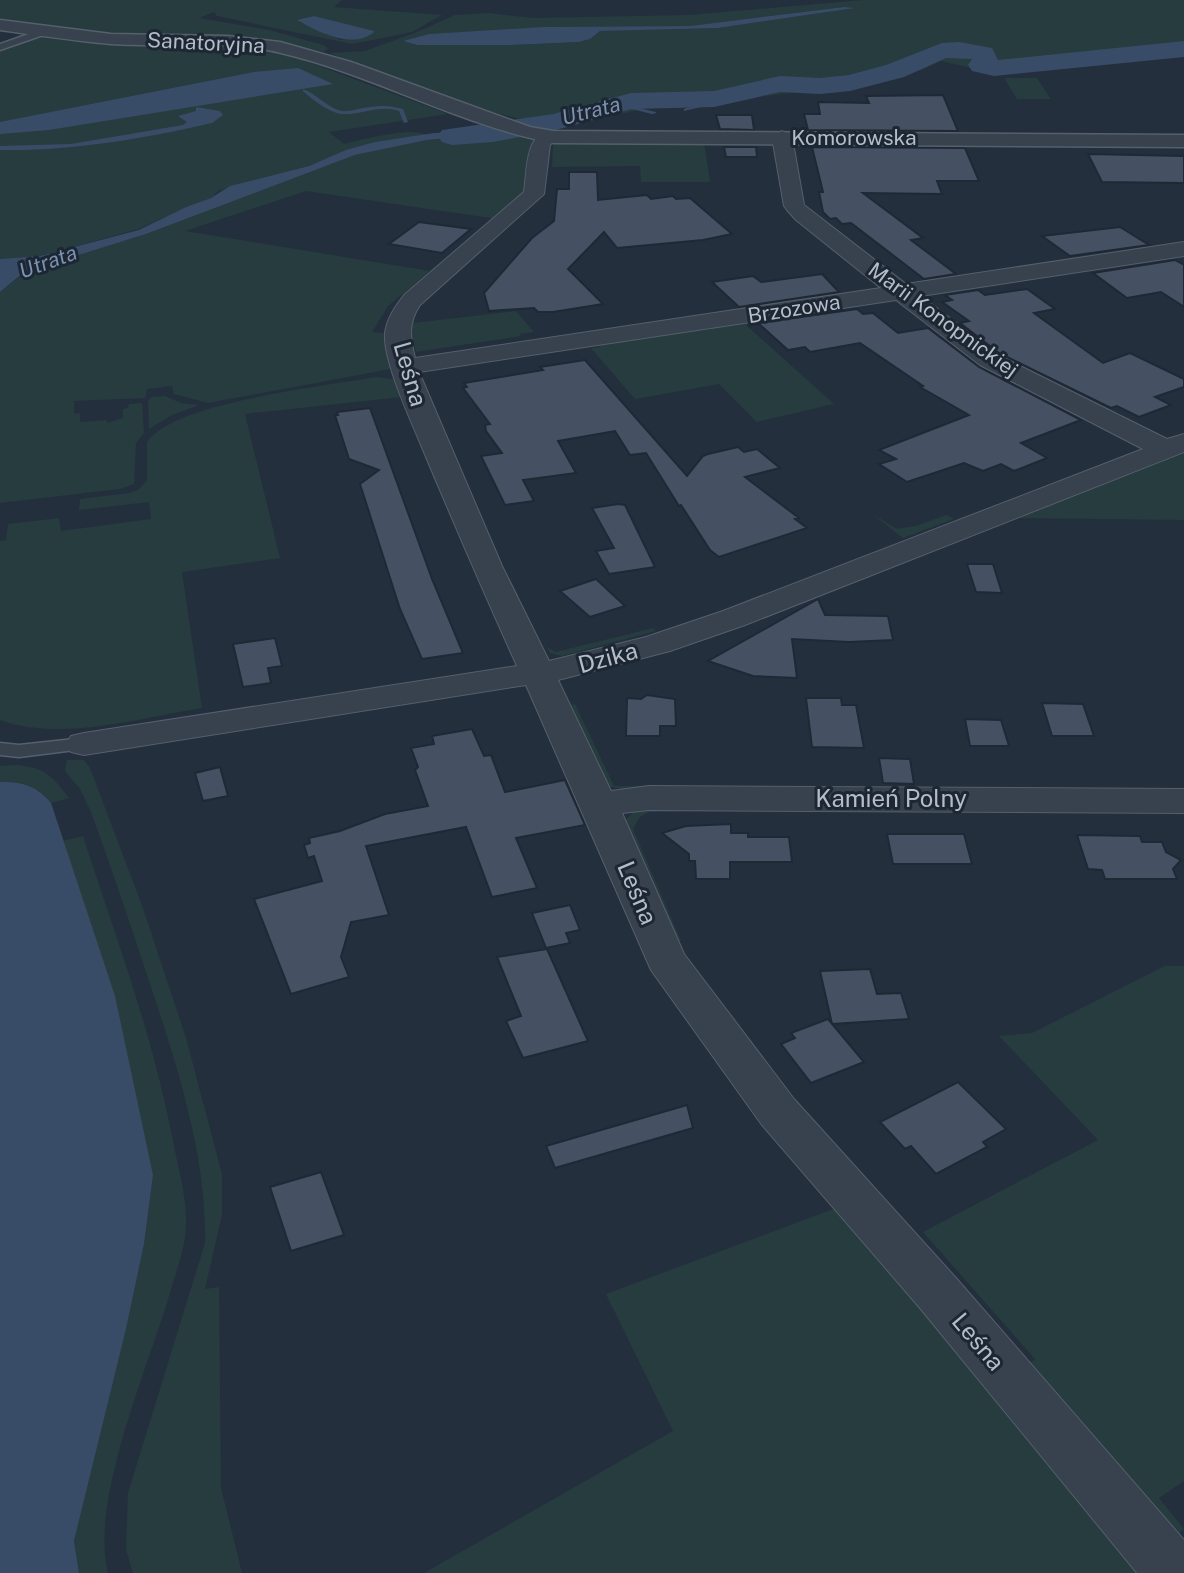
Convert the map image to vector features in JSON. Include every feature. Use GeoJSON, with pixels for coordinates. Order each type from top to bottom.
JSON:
{"type":"FeatureCollection","features":[{"type":"Feature","properties":{"kind":"street","name":"Sanatoryjna"},"geometry":{"type":"LineString","coordinates":[[0,25],[118,39],[238,41],[280,47],[345,66],[518,129]]}},
{"type":"Feature","properties":{"kind":"street","name":"Komorowska"},"geometry":{"type":"LineString","coordinates":[[518,129],[547,137],[1184,141]]}},
{"type":"Feature","properties":{"kind":"street","name":"Leśna"},"geometry":{"type":"LineString","coordinates":[[547,137],[541,144],[537,187],[532,197],[406,307],[397,330],[404,366],[425,424],[599,804],[660,949],[694,1000],[778,1112],[938,1293],[1174,1573]]}},
{"type":"Feature","properties":{"kind":"street","name":"Marii Konopnickiej"},"geometry":{"type":"LineString","coordinates":[[782,137],[797,210],[901,292],[1000,367],[1175,445]]}},
{"type":"Feature","properties":{"kind":"street","name":"Brzozowa"},"geometry":{"type":"LineString","coordinates":[[404,366],[1184,249]]}},
{"type":"Feature","properties":{"kind":"street","name":"Dzika"},"geometry":{"type":"LineString","coordinates":[[84,744],[602,660],[728,620],[1175,445]]}},
{"type":"Feature","properties":{"kind":"street","name":"Kamień Polny"},"geometry":{"type":"LineString","coordinates":[[599,804],[661,798],[1184,801]]}},
{"type":"Feature","properties":{"kind":"lane"},"geometry":{"type":"LineString","coordinates":[[0,47],[46,31]]}},
{"type":"Feature","properties":{"kind":"lane"},"geometry":{"type":"LineString","coordinates":[[0,38],[18,42]]}},
{"type":"Feature","properties":{"kind":"lane","name":"Dzika"},"geometry":{"type":"LineString","coordinates":[[0,749],[19,751],[84,744]]}},
{"type":"Feature","properties":{"kind":"green space"},"geometry":{"type":"Polygon","coordinates":[[[0,0],[342,0],[334,7],[442,15],[412,32],[352,44],[217,16],[214,12],[199,18],[269,30],[323,45],[328,48],[324,52],[256,38],[110,34],[0,20],[0,0]],[[314,16],[299,22],[341,40],[373,31],[314,16]]]}},
{"type":"Feature","properties":{"kind":"green space"},"geometry":{"type":"Polygon","coordinates":[[[863,0],[1184,0],[1184,52],[989,72],[941,61],[922,70],[875,82],[765,94],[706,104],[650,107],[558,129],[489,111],[329,53],[365,51],[455,15],[488,13],[533,18],[689,15],[863,0]],[[854,8],[690,26],[556,27],[429,34],[403,41],[417,45],[579,42],[590,39],[600,31],[718,28],[854,8]]]}},
{"type":"Feature","properties":{"kind":"green space"},"geometry":{"type":"Polygon","coordinates":[[[56,36],[126,45],[241,45],[284,53],[448,114],[329,132],[344,144],[398,133],[426,135],[375,142],[309,166],[218,191],[211,198],[139,229],[40,256],[0,259],[0,50],[39,37],[56,36]]]}},
{"type":"Feature","properties":{"kind":"green space"},"geometry":{"type":"Polygon","coordinates":[[[1004,78],[1037,78],[1051,99],[1017,99],[1004,78]]]}},
{"type":"Feature","properties":{"kind":"green space"},"geometry":{"type":"Polygon","coordinates":[[[516,132],[534,141],[530,184],[528,191],[497,219],[306,191],[185,231],[430,271],[388,306],[372,332],[390,334],[396,368],[208,403],[174,394],[172,386],[147,389],[145,398],[74,401],[74,414],[80,413],[80,422],[107,420],[107,423],[123,418],[123,409],[128,408],[129,404],[142,403],[144,433],[136,443],[134,484],[120,489],[0,503],[0,292],[24,273],[146,234],[355,155],[427,140],[516,132]]]}},
{"type":"Feature","properties":{"kind":"green space"},"geometry":{"type":"Polygon","coordinates":[[[563,142],[704,142],[710,182],[641,182],[640,166],[552,167],[553,145],[563,142]]]}},
{"type":"Feature","properties":{"kind":"green space"},"geometry":{"type":"Polygon","coordinates":[[[516,311],[534,332],[416,352],[412,338],[413,323],[516,311]]]}},
{"type":"Feature","properties":{"kind":"green space"},"geometry":{"type":"Polygon","coordinates":[[[778,315],[780,319],[746,325],[834,404],[757,422],[719,384],[635,399],[591,348],[600,347],[599,344],[698,329],[700,331],[778,315]]]}},
{"type":"Feature","properties":{"kind":"green space"},"geometry":{"type":"Polygon","coordinates":[[[376,377],[400,380],[402,397],[245,414],[280,558],[182,572],[202,708],[74,729],[48,729],[0,720],[0,541],[6,540],[8,524],[59,518],[61,531],[151,519],[149,502],[79,510],[80,499],[138,490],[147,480],[147,442],[163,428],[187,416],[253,398],[376,377]]]}},
{"type":"Feature","properties":{"kind":"green space"},"geometry":{"type":"Polygon","coordinates":[[[165,396],[181,403],[199,405],[172,415],[149,429],[148,402],[151,397],[165,396]]]}},
{"type":"Feature","properties":{"kind":"green space"},"geometry":{"type":"Polygon","coordinates":[[[1184,448],[1184,520],[1009,518],[1184,448]]]}},
{"type":"Feature","properties":{"kind":"green space"},"geometry":{"type":"Polygon","coordinates":[[[871,513],[897,529],[947,515],[954,519],[903,538],[871,513]]]}},
{"type":"Feature","properties":{"kind":"green space"},"geometry":{"type":"Polygon","coordinates":[[[653,628],[656,631],[562,656],[550,653],[540,635],[548,648],[556,652],[653,628]]]}},
{"type":"Feature","properties":{"kind":"green space"},"geometry":{"type":"Polygon","coordinates":[[[575,704],[614,786],[682,786],[682,790],[628,790],[606,786],[566,707],[575,704]]]}},
{"type":"Feature","properties":{"kind":"green space"},"geometry":{"type":"Polygon","coordinates":[[[67,760],[84,760],[90,768],[144,911],[186,1038],[222,1174],[222,1215],[205,1289],[219,1287],[221,1488],[242,1573],[133,1573],[126,1550],[128,1493],[205,1243],[204,1211],[196,1145],[170,1047],[91,812],[80,789],[65,771],[67,760]]]}},
{"type":"Feature","properties":{"kind":"green space"},"geometry":{"type":"Polygon","coordinates":[[[0,766],[35,768],[48,774],[69,798],[51,803],[41,792],[28,786],[15,782],[0,782],[0,766]]]}},
{"type":"Feature","properties":{"kind":"green space"},"geometry":{"type":"Polygon","coordinates":[[[635,810],[652,810],[640,817],[633,829],[681,941],[672,941],[624,822],[635,810]]]}},
{"type":"Feature","properties":{"kind":"green space"},"geometry":{"type":"Polygon","coordinates":[[[83,836],[155,1063],[182,1182],[186,1214],[186,1232],[181,1255],[114,1470],[104,1543],[108,1573],[79,1573],[74,1541],[126,1329],[144,1244],[153,1175],[63,841],[83,836]]]}},
{"type":"Feature","properties":{"kind":"green space"},"geometry":{"type":"Polygon","coordinates":[[[1165,966],[1184,966],[1184,1481],[1159,1498],[1184,1529],[1170,1541],[1022,1368],[1035,1359],[923,1232],[1098,1140],[999,1036],[1032,1033],[1165,966]]]}},
{"type":"Feature","properties":{"kind":"green space"},"geometry":{"type":"Polygon","coordinates":[[[844,1205],[1155,1573],[424,1573],[673,1431],[606,1294],[844,1205]]]}},
{"type":"Feature","properties":{"kind":"water"},"geometry":{"type":"Polygon","coordinates":[[[844,7],[855,8],[718,28],[600,31],[590,39],[579,42],[417,45],[403,41],[429,34],[544,27],[690,26],[844,7]]]}},
{"type":"Feature","properties":{"kind":"water"},"geometry":{"type":"Polygon","coordinates":[[[314,16],[374,32],[366,37],[346,39],[325,34],[297,20],[314,16]]]}},
{"type":"Feature","properties":{"kind":"water"},"geometry":{"type":"Polygon","coordinates":[[[298,68],[333,84],[49,130],[0,134],[0,122],[254,72],[298,68]]]}},
{"type":"Feature","properties":{"kind":"water"},"geometry":{"type":"Polygon","coordinates":[[[196,107],[220,111],[223,115],[212,123],[133,139],[80,146],[0,150],[0,146],[71,144],[183,125],[187,122],[178,116],[196,111],[196,107]]]}},
{"type":"Feature","properties":{"kind":"water"},"geometry":{"type":"Polygon","coordinates":[[[505,129],[516,132],[427,140],[355,155],[146,234],[23,273],[0,292],[0,259],[40,256],[139,230],[211,198],[230,186],[309,166],[346,150],[375,142],[434,133],[505,129]]]}},
{"type":"Feature","properties":{"kind":"water"},"geometry":{"type":"Polygon","coordinates":[[[0,782],[15,782],[28,786],[41,792],[51,803],[115,996],[153,1175],[144,1244],[126,1329],[74,1541],[79,1573],[0,1573],[0,782]]]}},
{"type":"Feature","properties":{"kind":"building"},"geometry":{"type":"Polygon","coordinates":[[[943,95],[958,131],[808,130],[804,114],[820,114],[818,102],[869,103],[866,96],[943,95]]]}},
{"type":"Feature","properties":{"kind":"building"},"geometry":{"type":"Polygon","coordinates":[[[716,115],[752,115],[754,130],[720,129],[716,115]]]}},
{"type":"Feature","properties":{"kind":"building"},"geometry":{"type":"Polygon","coordinates":[[[724,147],[756,147],[757,157],[726,157],[724,147]]]}},
{"type":"Feature","properties":{"kind":"building"},"geometry":{"type":"Polygon","coordinates":[[[812,147],[965,148],[979,181],[937,181],[942,194],[863,193],[923,238],[911,240],[956,274],[924,279],[851,223],[842,224],[836,218],[830,219],[823,212],[819,192],[823,192],[812,147]]]}},
{"type":"Feature","properties":{"kind":"building"},"geometry":{"type":"Polygon","coordinates":[[[1088,154],[1184,156],[1184,183],[1102,182],[1088,154]]]}},
{"type":"Feature","properties":{"kind":"building"},"geometry":{"type":"Polygon","coordinates":[[[569,172],[597,172],[598,200],[647,195],[651,199],[673,196],[676,199],[690,198],[732,234],[703,240],[617,248],[604,232],[568,269],[603,304],[553,312],[538,312],[534,308],[489,311],[484,293],[532,238],[554,221],[557,189],[569,189],[569,172]]]}},
{"type":"Feature","properties":{"kind":"building"},"geometry":{"type":"Polygon","coordinates":[[[419,222],[471,229],[442,253],[389,244],[419,222]]]}},
{"type":"Feature","properties":{"kind":"building"},"geometry":{"type":"Polygon","coordinates":[[[1120,227],[1149,245],[1070,256],[1042,236],[1120,227]]]}},
{"type":"Feature","properties":{"kind":"building"},"geometry":{"type":"Polygon","coordinates":[[[1175,260],[1184,265],[1184,307],[1161,292],[1127,298],[1093,273],[1175,260]]]}},
{"type":"Feature","properties":{"kind":"building"},"geometry":{"type":"Polygon","coordinates":[[[822,274],[839,292],[739,307],[712,282],[753,276],[761,282],[822,274]]]}},
{"type":"Feature","properties":{"kind":"building"},"geometry":{"type":"Polygon","coordinates":[[[1027,289],[1055,309],[1034,313],[1103,363],[1130,353],[1184,379],[1184,387],[1155,397],[1171,405],[1139,417],[1117,406],[1111,408],[999,353],[960,323],[969,321],[942,302],[952,300],[945,295],[978,290],[985,295],[1027,289]]]}},
{"type":"Feature","properties":{"kind":"building"},"geometry":{"type":"Polygon","coordinates":[[[857,309],[863,314],[873,313],[898,333],[928,328],[979,367],[1081,420],[1021,443],[1047,458],[1014,471],[1001,464],[983,471],[964,463],[907,482],[879,464],[896,459],[879,450],[969,415],[920,387],[923,386],[860,343],[810,352],[805,347],[788,350],[758,323],[857,309]]]}},
{"type":"Feature","properties":{"kind":"building"},"geometry":{"type":"Polygon","coordinates":[[[585,360],[687,476],[703,456],[708,454],[738,447],[744,452],[757,449],[780,468],[745,477],[799,518],[795,519],[807,528],[719,557],[710,550],[681,505],[679,506],[646,453],[630,455],[615,431],[558,441],[576,473],[523,480],[534,501],[505,505],[481,456],[502,453],[486,431],[485,425],[490,424],[463,388],[467,387],[464,383],[585,360]]]}},
{"type":"Feature","properties":{"kind":"building"},"geometry":{"type":"Polygon","coordinates":[[[370,408],[432,579],[463,653],[422,659],[400,609],[360,484],[379,470],[349,459],[335,415],[338,415],[337,412],[370,408]]]}},
{"type":"Feature","properties":{"kind":"building"},"geometry":{"type":"Polygon","coordinates":[[[625,505],[655,567],[609,574],[596,551],[614,548],[592,508],[625,505]]]}},
{"type":"Feature","properties":{"kind":"building"},"geometry":{"type":"Polygon","coordinates":[[[967,564],[993,564],[1002,593],[976,592],[967,564]]]}},
{"type":"Feature","properties":{"kind":"building"},"geometry":{"type":"Polygon","coordinates":[[[596,579],[625,606],[590,617],[560,591],[596,579]]]}},
{"type":"Feature","properties":{"kind":"building"},"geometry":{"type":"Polygon","coordinates":[[[818,599],[825,615],[888,616],[893,640],[849,642],[792,639],[797,678],[753,676],[708,661],[818,599]]]}},
{"type":"Feature","properties":{"kind":"building"},"geometry":{"type":"Polygon","coordinates":[[[275,638],[282,666],[268,668],[271,683],[243,687],[233,644],[275,638]]]}},
{"type":"Feature","properties":{"kind":"building"},"geometry":{"type":"Polygon","coordinates":[[[647,695],[675,699],[676,726],[660,726],[660,736],[626,736],[627,698],[641,699],[647,695]]]}},
{"type":"Feature","properties":{"kind":"building"},"geometry":{"type":"Polygon","coordinates":[[[806,698],[841,698],[842,705],[856,705],[864,748],[812,747],[806,698]]]}},
{"type":"Feature","properties":{"kind":"building"},"geometry":{"type":"Polygon","coordinates":[[[1042,703],[1083,704],[1094,736],[1052,736],[1042,703]]]}},
{"type":"Feature","properties":{"kind":"building"},"geometry":{"type":"Polygon","coordinates":[[[965,719],[1001,720],[1009,746],[970,746],[965,719]]]}},
{"type":"Feature","properties":{"kind":"building"},"geometry":{"type":"Polygon","coordinates":[[[472,729],[484,756],[491,755],[505,792],[565,780],[585,825],[516,838],[537,888],[492,897],[466,827],[366,846],[389,915],[351,922],[341,957],[349,977],[291,994],[254,899],[322,881],[314,856],[308,858],[304,845],[310,843],[309,838],[340,831],[385,814],[428,806],[415,770],[418,767],[411,748],[434,744],[432,736],[472,729]]]}},
{"type":"Feature","properties":{"kind":"building"},"geometry":{"type":"Polygon","coordinates":[[[879,758],[910,759],[914,784],[883,783],[879,758]]]}},
{"type":"Feature","properties":{"kind":"building"},"geometry":{"type":"Polygon","coordinates":[[[220,767],[228,796],[203,801],[195,773],[220,767]]]}},
{"type":"Feature","properties":{"kind":"building"},"geometry":{"type":"Polygon","coordinates":[[[731,824],[731,833],[748,833],[748,837],[789,837],[792,862],[730,862],[730,879],[696,879],[695,861],[689,861],[689,854],[662,833],[686,826],[731,824]]]}},
{"type":"Feature","properties":{"kind":"building"},"geometry":{"type":"Polygon","coordinates":[[[887,834],[964,834],[972,864],[893,864],[887,834]]]}},
{"type":"Feature","properties":{"kind":"building"},"geometry":{"type":"Polygon","coordinates":[[[1077,835],[1140,836],[1142,842],[1162,842],[1166,852],[1181,860],[1173,869],[1177,879],[1105,879],[1102,870],[1088,869],[1077,835]]]}},
{"type":"Feature","properties":{"kind":"building"},"geometry":{"type":"Polygon","coordinates":[[[570,905],[580,930],[566,933],[570,943],[546,948],[532,913],[570,905]]]}},
{"type":"Feature","properties":{"kind":"building"},"geometry":{"type":"Polygon","coordinates":[[[547,949],[588,1041],[523,1058],[506,1021],[521,1016],[497,957],[547,949]]]}},
{"type":"Feature","properties":{"kind":"building"},"geometry":{"type":"Polygon","coordinates":[[[870,969],[877,994],[901,993],[909,1019],[832,1024],[820,971],[870,969]]]}},
{"type":"Feature","properties":{"kind":"building"},"geometry":{"type":"Polygon","coordinates":[[[828,1019],[864,1062],[811,1083],[781,1044],[795,1038],[791,1033],[828,1019]]]}},
{"type":"Feature","properties":{"kind":"building"},"geometry":{"type":"Polygon","coordinates":[[[958,1082],[1006,1129],[983,1142],[987,1147],[936,1174],[911,1146],[905,1149],[880,1122],[958,1082]]]}},
{"type":"Feature","properties":{"kind":"building"},"geometry":{"type":"Polygon","coordinates":[[[687,1105],[693,1128],[555,1168],[546,1146],[687,1105]]]}},
{"type":"Feature","properties":{"kind":"building"},"geometry":{"type":"Polygon","coordinates":[[[321,1172],[344,1235],[291,1251],[270,1187],[321,1172]]]}},
{"type":"Feature","properties":{"kind":"waterway","name":"Utrata"},"geometry":{"type":"LineString","coordinates":[[452,136],[493,133],[556,122],[631,101],[714,99],[780,84],[820,86],[850,83],[895,71],[942,51],[983,53],[986,58],[981,65],[994,68],[1184,49]]}},
{"type":"Feature","properties":{"kind":"waterway"},"geometry":{"type":"LineString","coordinates":[[305,90],[340,113],[386,107],[401,110],[406,122]]}},
{"type":"Feature","properties":{"kind":"waterway"},"geometry":{"type":"LineString","coordinates":[[686,110],[699,106],[701,99]]}},
{"type":"Feature","properties":{"kind":"waterway"},"geometry":{"type":"LineString","coordinates":[[618,104],[654,113]]}}]}
